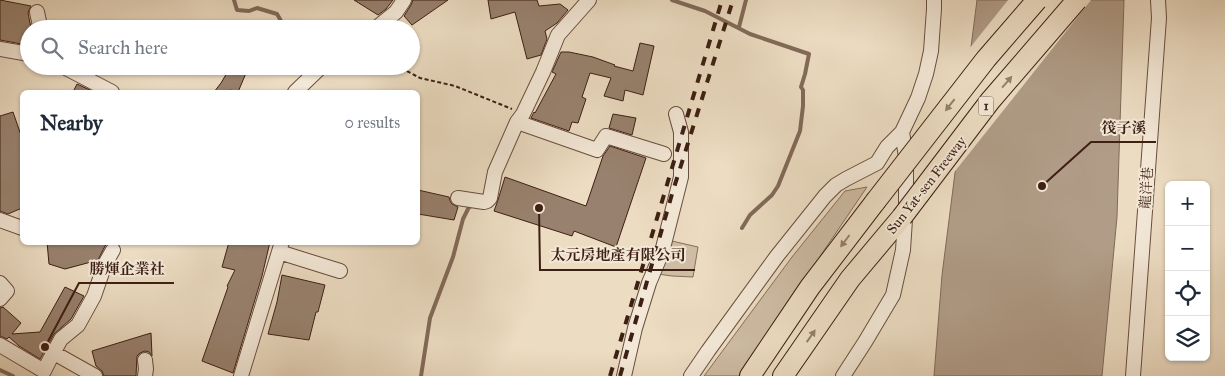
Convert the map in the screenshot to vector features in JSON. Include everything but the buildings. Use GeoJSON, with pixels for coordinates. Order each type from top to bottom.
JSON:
{"type":"FeatureCollection","features":[{"type":"Feature","properties":{"kind":"highway","name":"1"},"geometry":{"type":"LineString","coordinates":[[750,376],[810,287],[986,59],[1037,0]]}},
{"type":"Feature","properties":{"kind":"highway","name":"Sun Yat-sen Freeway"},"geometry":{"type":"LineString","coordinates":[[783,376],[850,279],[902,218],[990,101],[1077,0]]}},
{"type":"Feature","properties":{"kind":"street"},"geometry":{"type":"LineString","coordinates":[[386,20],[396,12],[404,0]]}},
{"type":"Feature","properties":{"kind":"street"},"geometry":{"type":"LineString","coordinates":[[458,198],[484,202],[490,198],[495,172],[543,72],[558,35],[589,0]]}},
{"type":"Feature","properties":{"kind":"street"},"geometry":{"type":"LineString","coordinates":[[691,376],[777,256],[826,196],[836,185],[877,163],[887,147],[902,132],[918,98],[926,74],[931,51],[934,0]]}},
{"type":"Feature","properties":{"kind":"street","name":"龍洋巷"},"geometry":{"type":"LineString","coordinates":[[1132,376],[1159,18],[1158,0]]}},
{"type":"Feature","properties":{"kind":"street"},"geometry":{"type":"LineString","coordinates":[[37,12],[39,20]]}},
{"type":"Feature","properties":{"kind":"street"},"geometry":{"type":"LineString","coordinates":[[0,49],[20,52]]}},
{"type":"Feature","properties":{"kind":"street"},"geometry":{"type":"LineString","coordinates":[[79,75],[108,90]]}},
{"type":"Feature","properties":{"kind":"street"},"geometry":{"type":"LineString","coordinates":[[297,90],[313,75]]}},
{"type":"Feature","properties":{"kind":"street"},"geometry":{"type":"LineString","coordinates":[[624,376],[635,328],[649,283],[662,252],[681,176],[681,132],[676,114]]}},
{"type":"Feature","properties":{"kind":"street"},"geometry":{"type":"LineString","coordinates":[[520,118],[597,150],[606,136],[664,154]]}},
{"type":"Feature","properties":{"kind":"street"},"geometry":{"type":"LineString","coordinates":[[843,376],[893,295],[902,250],[906,204],[906,157],[902,132]]}},
{"type":"Feature","properties":{"kind":"street"},"geometry":{"type":"LineString","coordinates":[[0,220],[20,227]]}},
{"type":"Feature","properties":{"kind":"street"},"geometry":{"type":"LineString","coordinates":[[241,376],[280,247],[340,271]]}},
{"type":"Feature","properties":{"kind":"street"},"geometry":{"type":"LineString","coordinates":[[0,344],[44,371],[61,339],[78,325],[94,296],[105,264],[113,250]]}},
{"type":"Feature","properties":{"kind":"street"},"geometry":{"type":"LineString","coordinates":[[0,283],[7,291],[0,299]]}},
{"type":"Feature","properties":{"kind":"street"},"geometry":{"type":"LineString","coordinates":[[54,353],[95,376]]}},
{"type":"Feature","properties":{"kind":"street"},"geometry":{"type":"LineString","coordinates":[[145,360],[145,376]]}},
{"type":"Feature","properties":{"kind":"path"},"geometry":{"type":"LineString","coordinates":[[414,75],[455,86],[520,118]]}},
{"type":"Feature","properties":{"kind":"shaded area"},"geometry":{"type":"Polygon","coordinates":[[[977,0],[1124,0],[1117,217],[1102,376],[934,376],[942,275],[977,0]]]}},
{"type":"Feature","properties":{"kind":"shaded area"},"geometry":{"type":"Polygon","coordinates":[[[867,187],[739,376],[704,376],[792,257],[845,191],[867,187]]]}},
{"type":"Feature","properties":{"kind":"shaded area"},"geometry":{"type":"Polygon","coordinates":[[[672,241],[698,247],[693,277],[658,274],[672,241]]]}},
{"type":"Feature","properties":{"kind":"pier"},"geometry":{"type":"Polygon","coordinates":[[[1008,0],[1091,0],[952,175],[969,49],[1008,0]]]}},
{"type":"Feature","properties":{"kind":"waterway"},"geometry":{"type":"LineString","coordinates":[[234,0],[237,10],[249,11],[257,8],[277,14],[280,20]]}},
{"type":"Feature","properties":{"kind":"waterway"},"geometry":{"type":"LineString","coordinates":[[672,0],[705,11],[750,34],[809,54],[801,87],[803,90],[803,106],[800,131],[778,186],[772,195],[750,215],[742,228]]}},
{"type":"Feature","properties":{"kind":"waterway"},"geometry":{"type":"LineString","coordinates":[[739,27],[746,0]]}},
{"type":"Feature","properties":{"kind":"waterway"},"geometry":{"type":"LineString","coordinates":[[421,376],[430,318],[453,257],[463,219],[469,207],[472,206]]}},
{"type":"Feature","properties":{"kind":"waterway"},"geometry":{"type":"LineString","coordinates":[[0,370],[13,376]]}},
{"type":"Feature","properties":{"kind":"railway"},"geometry":{"type":"LineString","coordinates":[[610,376],[722,0]]}},
{"type":"Feature","properties":{"kind":"railway"},"geometry":{"type":"LineString","coordinates":[[620,376],[672,194],[733,0]]}},
{"type":"Feature","properties":{"kind":"place","name":"筏子溪"},"geometry":{"type":"Point","coordinates":[1042,186]}},
{"type":"Feature","properties":{"kind":"place","name":"太元房地產有限公司"},"geometry":{"type":"Point","coordinates":[539,208]}},
{"type":"Feature","properties":{"kind":"place","name":"勝煇企業社"},"geometry":{"type":"Point","coordinates":[45,347]}}]}
